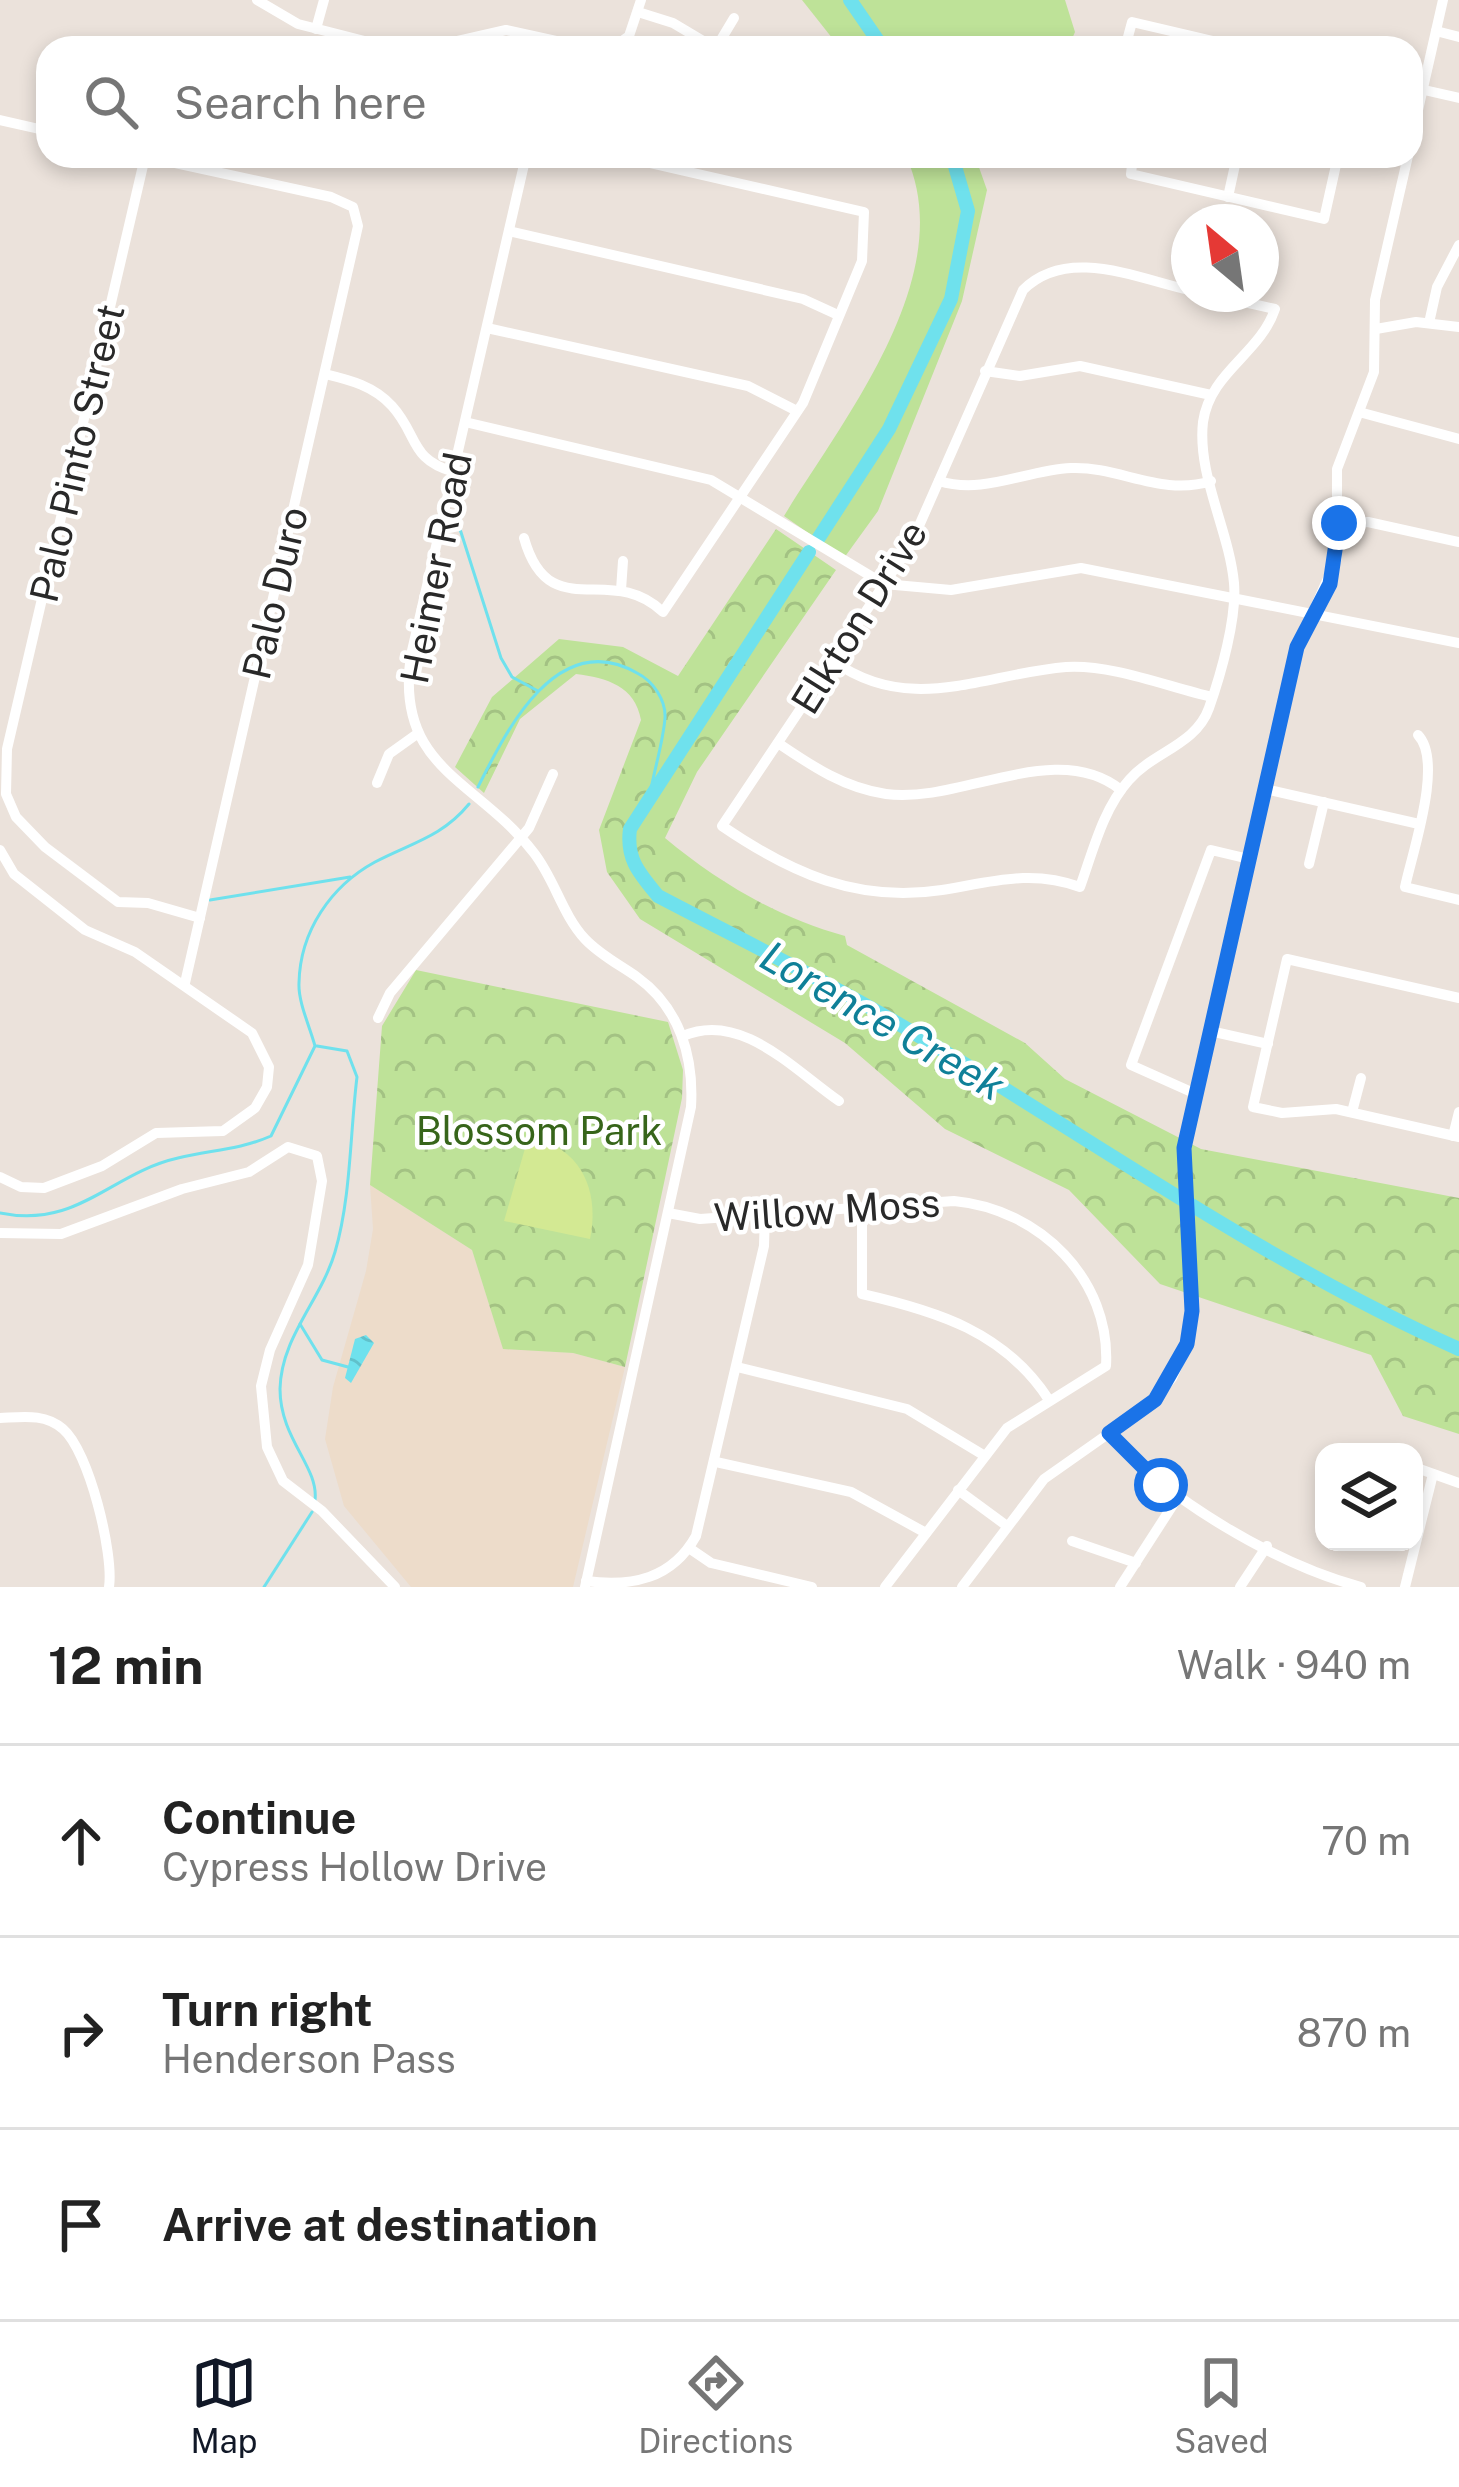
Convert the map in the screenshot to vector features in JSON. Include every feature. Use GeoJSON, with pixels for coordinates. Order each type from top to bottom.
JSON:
{"type":"FeatureCollection","features":[{"type":"Feature","properties":{"kind":"street"},"geometry":{"type":"LineString","coordinates":[[256,0],[282,18],[344,36]]}},
{"type":"Feature","properties":{"kind":"street"},"geometry":{"type":"LineString","coordinates":[[316,29],[324,0]]}},
{"type":"Feature","properties":{"kind":"street"},"geometry":{"type":"LineString","coordinates":[[1423,70],[1443,0]]}},
{"type":"Feature","properties":{"kind":"street"},"geometry":{"type":"LineString","coordinates":[[629,36],[640,6],[695,36]]}},
{"type":"Feature","properties":{"kind":"street"},"geometry":{"type":"LineString","coordinates":[[723,36],[734,18]]}},
{"type":"Feature","properties":{"kind":"street"},"geometry":{"type":"LineString","coordinates":[[1128,36],[1132,22],[1192,36]]}},
{"type":"Feature","properties":{"kind":"street"},"geometry":{"type":"LineString","coordinates":[[475,36],[497,30],[521,36]]}},
{"type":"Feature","properties":{"kind":"street"},"geometry":{"type":"LineString","coordinates":[[1436,32],[1459,37]]}},
{"type":"Feature","properties":{"kind":"street"},"geometry":{"type":"LineString","coordinates":[[1423,89],[1459,98]]}},
{"type":"Feature","properties":{"kind":"street"},"geometry":{"type":"LineString","coordinates":[[0,120],[36,128]]}},
{"type":"Feature","properties":{"kind":"street","name":"Palo Pinto Street"},"geometry":{"type":"LineString","coordinates":[[3,796],[4,749],[141,168]]}},
{"type":"Feature","properties":{"kind":"street","name":"Palo Duro"},"geometry":{"type":"LineString","coordinates":[[185,983],[358,226],[350,204],[196,168]]}},
{"type":"Feature","properties":{"kind":"street","name":"Heimer Road"},"geometry":{"type":"LineString","coordinates":[[523,168],[408,673],[417,734],[437,765],[521,837],[576,928],[655,993],[683,1036],[692,1066],[691,1107],[586,1584]]}},
{"type":"Feature","properties":{"kind":"street"},"geometry":{"type":"LineString","coordinates":[[524,538],[534,570],[547,583],[637,593],[663,612],[797,411],[865,250],[864,212],[672,168]]}},
{"type":"Feature","properties":{"kind":"street"},"geometry":{"type":"LineString","coordinates":[[1131,168],[1131,174],[1324,219],[1335,168]]}},
{"type":"Feature","properties":{"kind":"street"},"geometry":{"type":"LineString","coordinates":[[1228,197],[1234,168]]}},
{"type":"Feature","properties":{"kind":"street"},"geometry":{"type":"LineString","coordinates":[[962,1587],[1054,1468],[1152,1403],[1172,1378],[1191,1328],[1183,1155],[1297,647],[1333,573],[1339,523],[1337,470],[1374,372],[1376,300],[1405,168]]}},
{"type":"Feature","properties":{"kind":"street"},"geometry":{"type":"LineString","coordinates":[[509,231],[803,299],[838,314]]}},
{"type":"Feature","properties":{"kind":"street"},"geometry":{"type":"LineString","coordinates":[[1429,323],[1437,287],[1459,245]]}},
{"type":"Feature","properties":{"kind":"street"},"geometry":{"type":"LineString","coordinates":[[1035,258],[1043,274],[1081,266],[1171,286]]}},
{"type":"Feature","properties":{"kind":"street","name":"Elkton Drive"},"geometry":{"type":"LineString","coordinates":[[1043,274],[1018,296],[920,527],[722,826],[793,871],[859,891],[922,892],[1039,874],[1080,887],[1120,790]]}},
{"type":"Feature","properties":{"kind":"street"},"geometry":{"type":"LineString","coordinates":[[778,743],[835,779],[887,794],[941,793],[1064,769],[1094,773],[1120,790],[1147,763],[1193,733],[1212,697],[1234,579],[1203,434],[1211,395],[1263,338],[1274,312]]}},
{"type":"Feature","properties":{"kind":"street"},"geometry":{"type":"LineString","coordinates":[[1376,329],[1429,323],[1459,328]]}},
{"type":"Feature","properties":{"kind":"street"},"geometry":{"type":"LineString","coordinates":[[487,328],[748,386],[797,411]]}},
{"type":"Feature","properties":{"kind":"street"},"geometry":{"type":"LineString","coordinates":[[985,371],[1020,376],[1095,368],[1211,395]]}},
{"type":"Feature","properties":{"kind":"street"},"geometry":{"type":"LineString","coordinates":[[325,374],[358,383],[383,398],[423,459],[454,472]]}},
{"type":"Feature","properties":{"kind":"street"},"geometry":{"type":"LineString","coordinates":[[1359,412],[1459,439]]}},
{"type":"Feature","properties":{"kind":"street"},"geometry":{"type":"LineString","coordinates":[[465,422],[711,480],[838,562],[884,584],[952,590],[1073,568],[1459,643]]}},
{"type":"Feature","properties":{"kind":"street"},"geometry":{"type":"LineString","coordinates":[[939,482],[980,485],[1073,468],[1164,486],[1211,481]]}},
{"type":"Feature","properties":{"kind":"street"},"geometry":{"type":"LineString","coordinates":[[1339,523],[1368,522],[1459,542]]}},
{"type":"Feature","properties":{"kind":"street"},"geometry":{"type":"LineString","coordinates":[[621,590],[623,561]]}},
{"type":"Feature","properties":{"kind":"street"},"geometry":{"type":"LineString","coordinates":[[833,661],[876,684],[905,691],[950,690],[1072,667],[1212,697]]}},
{"type":"Feature","properties":{"kind":"street"},"geometry":{"type":"LineString","coordinates":[[377,784],[389,754],[417,734]]}},
{"type":"Feature","properties":{"kind":"street"},"geometry":{"type":"LineString","coordinates":[[1418,735],[1427,746],[1428,780],[1405,887],[1459,900]]}},
{"type":"Feature","properties":{"kind":"street"},"geometry":{"type":"LineString","coordinates":[[378,1018],[390,993],[521,837],[553,774]]}},
{"type":"Feature","properties":{"kind":"street"},"geometry":{"type":"LineString","coordinates":[[1265,790],[1419,824]]}},
{"type":"Feature","properties":{"kind":"street"},"geometry":{"type":"LineString","coordinates":[[3,796],[24,826],[111,898],[200,918]]}},
{"type":"Feature","properties":{"kind":"street"},"geometry":{"type":"LineString","coordinates":[[1309,864],[1324,802]]}},
{"type":"Feature","properties":{"kind":"street"},"geometry":{"type":"LineString","coordinates":[[0,850],[14,874],[85,930],[135,952],[185,983],[256,1038],[267,1054],[267,1087],[241,1121],[213,1133],[156,1133],[102,1166],[44,1188],[21,1187],[0,1177]]}},
{"type":"Feature","properties":{"kind":"street"},"geometry":{"type":"LineString","coordinates":[[1196,1094],[1131,1065],[1211,850],[1250,859]]}},
{"type":"Feature","properties":{"kind":"street"},"geometry":{"type":"LineString","coordinates":[[1459,998],[1287,959],[1252,1107],[1282,1113],[1352,1112],[1456,1136],[1459,1112]]}},
{"type":"Feature","properties":{"kind":"street"},"geometry":{"type":"LineString","coordinates":[[683,1036],[717,1027],[744,1035],[838,1101]]}},
{"type":"Feature","properties":{"kind":"street"},"geometry":{"type":"LineString","coordinates":[[1210,1031],[1268,1044]]}},
{"type":"Feature","properties":{"kind":"street"},"geometry":{"type":"LineString","coordinates":[[1352,1112],[1361,1078]]}},
{"type":"Feature","properties":{"kind":"street"},"geometry":{"type":"LineString","coordinates":[[0,1233],[43,1238],[83,1228],[182,1189],[249,1172],[293,1146],[317,1156],[322,1180],[308,1265],[265,1369],[269,1458],[290,1489],[322,1511],[394,1587]]}},
{"type":"Feature","properties":{"kind":"street","name":"Willow Moss"},"geometry":{"type":"LineString","coordinates":[[668,1213],[700,1220],[961,1202],[1041,1233],[1066,1253],[1100,1307],[1107,1334],[1106,1366],[1049,1400]]}},
{"type":"Feature","properties":{"kind":"street"},"geometry":{"type":"LineString","coordinates":[[862,1210],[862,1294],[943,1313],[972,1328],[1026,1368],[1049,1400],[1013,1423],[885,1587]]}},
{"type":"Feature","properties":{"kind":"street"},"geometry":{"type":"LineString","coordinates":[[586,1584],[647,1580],[689,1548],[716,1462],[764,1246],[765,1212]]}},
{"type":"Feature","properties":{"kind":"street"},"geometry":{"type":"LineString","coordinates":[[737,1366],[907,1409],[985,1456]]}},
{"type":"Feature","properties":{"kind":"street"},"geometry":{"type":"LineString","coordinates":[[0,1418],[46,1419],[73,1440],[112,1553],[109,1587]]}},
{"type":"Feature","properties":{"kind":"street"},"geometry":{"type":"LineString","coordinates":[[1109,1433],[1178,1497],[1324,1575],[1361,1587]]}},
{"type":"Feature","properties":{"kind":"street"},"geometry":{"type":"LineString","coordinates":[[716,1462],[851,1492],[926,1533]]}},
{"type":"Feature","properties":{"kind":"street"},"geometry":{"type":"LineString","coordinates":[[1423,1470],[1459,1483]]}},
{"type":"Feature","properties":{"kind":"street"},"geometry":{"type":"LineString","coordinates":[[1405,1587],[1433,1474]]}},
{"type":"Feature","properties":{"kind":"street"},"geometry":{"type":"LineString","coordinates":[[958,1490],[1007,1526]]}},
{"type":"Feature","properties":{"kind":"street"},"geometry":{"type":"LineString","coordinates":[[1120,1587],[1178,1497]]}},
{"type":"Feature","properties":{"kind":"street"},"geometry":{"type":"LineString","coordinates":[[1072,1541],[1136,1563]]}},
{"type":"Feature","properties":{"kind":"street"},"geometry":{"type":"LineString","coordinates":[[1240,1587],[1267,1546]]}},
{"type":"Feature","properties":{"kind":"street"},"geometry":{"type":"LineString","coordinates":[[689,1548],[711,1563],[812,1587]]}},
{"type":"Feature","properties":{"kind":"shaded area"},"geometry":{"type":"Polygon","coordinates":[[[370,1185],[472,1250],[503,1348],[573,1353],[625,1367],[573,1587],[411,1587],[344,1506],[325,1439],[333,1387],[366,1271],[373,1229],[370,1185]]]}},
{"type":"Feature","properties":{"kind":"green space"},"geometry":{"type":"Polygon","coordinates":[[[802,0],[1065,0],[1075,32],[1073,36],[830,36],[802,0]]]}},
{"type":"Feature","properties":{"kind":"green space"},"geometry":{"type":"Polygon","coordinates":[[[909,168],[979,168],[987,190],[962,301],[878,511],[844,558],[784,516],[888,344],[907,296],[918,249],[919,202],[909,168]]]}},
{"type":"Feature","properties":{"kind":"green space"},"geometry":{"type":"Polygon","coordinates":[[[776,529],[836,570],[697,772],[665,838],[750,897],[845,936],[847,945],[1025,1043],[1065,1079],[1201,1149],[1459,1198],[1459,1434],[1403,1416],[1371,1355],[1160,1284],[1069,1190],[945,1129],[845,1043],[640,919],[607,872],[599,830],[641,720],[633,699],[618,686],[576,674],[520,719],[484,793],[455,767],[492,697],[559,639],[623,647],[678,676],[776,529]]]}},
{"type":"Feature","properties":{"kind":"green space","name":"Blossom Park"},"geometry":{"type":"Polygon","coordinates":[[[416,970],[668,1022],[683,1070],[682,1098],[625,1367],[573,1353],[503,1349],[472,1250],[370,1185],[382,1026],[416,970]]]}},
{"type":"Feature","properties":{"kind":"green space"},"geometry":{"type":"Polygon","coordinates":[[[528,1138],[561,1150],[583,1173],[592,1204],[590,1239],[504,1221],[528,1138]]]}},
{"type":"Feature","properties":{"kind":"water"},"geometry":{"type":"Polygon","coordinates":[[[366,1335],[374,1343],[351,1383],[345,1378],[355,1339],[366,1335]]]}},
{"type":"Feature","properties":{"kind":"waterway","name":"Lorence Creek"},"geometry":{"type":"LineString","coordinates":[[850,0],[875,36]]}},
{"type":"Feature","properties":{"kind":"waterway","name":"Lorence Creek"},"geometry":{"type":"LineString","coordinates":[[818,539],[889,429],[951,299],[968,211],[955,168]]}},
{"type":"Feature","properties":{"kind":"waterway"},"geometry":{"type":"LineString","coordinates":[[466,473],[459,526],[501,658],[512,677],[538,691]]}},
{"type":"Feature","properties":{"kind":"waterway","name":"Lorence Creek"},"geometry":{"type":"LineString","coordinates":[[809,552],[630,829],[632,857],[651,888],[658,896],[892,1020],[1312,1276],[1459,1349]]}},
{"type":"Feature","properties":{"kind":"waterway"},"geometry":{"type":"LineString","coordinates":[[478,787],[503,739],[538,692],[559,674],[582,664],[608,662],[643,676],[663,704],[664,728],[649,800]]}},
{"type":"Feature","properties":{"kind":"waterway"},"geometry":{"type":"LineString","coordinates":[[0,1213],[27,1216],[73,1207],[154,1165],[271,1136],[315,1046],[299,983],[305,946],[321,912],[359,872],[437,832],[469,804]]}},
{"type":"Feature","properties":{"kind":"waterway"},"geometry":{"type":"LineString","coordinates":[[210,900],[350,877]]}},
{"type":"Feature","properties":{"kind":"waterway"},"geometry":{"type":"LineString","coordinates":[[315,1500],[311,1476],[286,1423],[280,1389],[287,1352],[335,1252],[347,1188],[357,1077],[347,1051],[317,1046]]}},
{"type":"Feature","properties":{"kind":"waterway"},"geometry":{"type":"LineString","coordinates":[[300,1324],[322,1360],[348,1367]]}},
{"type":"Feature","properties":{"kind":"waterway"},"geometry":{"type":"LineString","coordinates":[[264,1587],[312,1512]]}},
{"type":"Feature","properties":{"kind":"route"},"geometry":{"type":"LineString","coordinates":[[1161,1485],[1109,1433],[1155,1400],[1172,1378],[1187,1344],[1192,1311],[1184,1148],[1297,647],[1330,584],[1339,523]]}}]}
